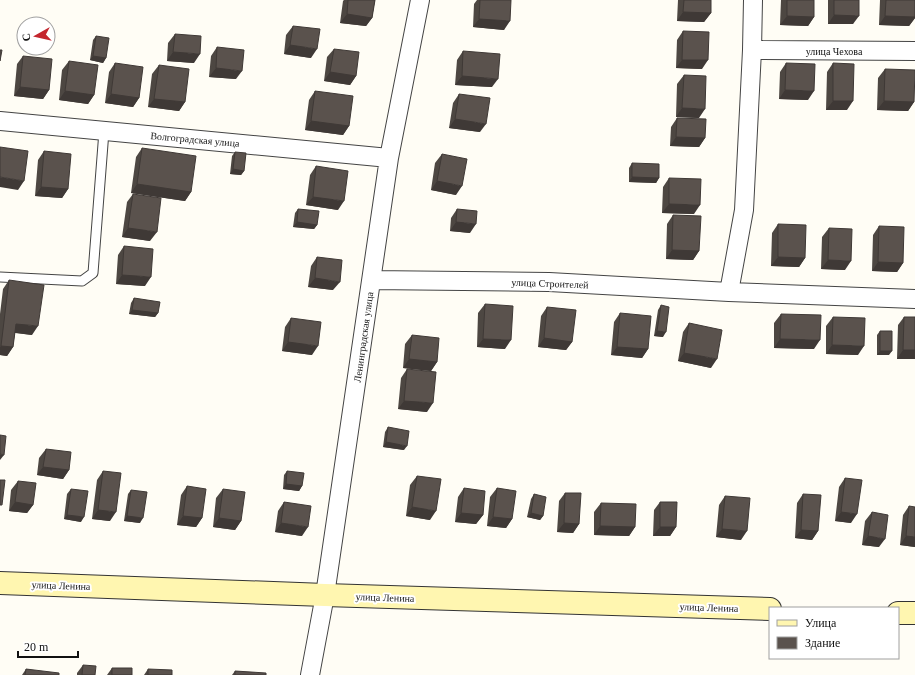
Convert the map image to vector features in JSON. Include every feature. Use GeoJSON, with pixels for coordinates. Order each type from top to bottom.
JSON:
{"type":"FeatureCollection","features":[{"type":"Feature","properties":{"kind":"main road","name":"улица Ленина"},"geometry":{"type":"LineString","coordinates":[[0,583],[769,609]]}},
{"type":"Feature","properties":{"kind":"main road"},"geometry":{"type":"LineString","coordinates":[[899,613],[915,613]]}},
{"type":"Feature","properties":{"kind":"street","name":"Ленинградская улица"},"geometry":{"type":"LineString","coordinates":[[310,675],[325,595],[389,158],[420,0]]}},
{"type":"Feature","properties":{"kind":"street"},"geometry":{"type":"LineString","coordinates":[[729,292],[744,210],[754,0]]}},
{"type":"Feature","properties":{"kind":"street","name":"улица Чехова"},"geometry":{"type":"LineString","coordinates":[[752,50],[915,51]]}},
{"type":"Feature","properties":{"kind":"street","name":"Волгоградская улица"},"geometry":{"type":"LineString","coordinates":[[0,121],[389,158]]}},
{"type":"Feature","properties":{"kind":"street","name":"улица Строителей"},"geometry":{"type":"LineString","coordinates":[[372,280],[549,282],[729,292],[915,299]]}},
{"type":"Feature","properties":{"kind":"lane"},"geometry":{"type":"LineString","coordinates":[[0,277],[82,281],[93,273],[104,131]]}},
{"type":"Feature","properties":{"kind":"building"},"geometry":{"type":"Polygon","coordinates":[[[348,0],[375,0],[372,18],[347,14],[348,0]]]}},
{"type":"Feature","properties":{"kind":"building"},"geometry":{"type":"Polygon","coordinates":[[[480,0],[511,0],[510,21],[479,19],[480,0]]]}},
{"type":"Feature","properties":{"kind":"building"},"geometry":{"type":"Polygon","coordinates":[[[684,0],[711,0],[711,13],[683,12],[684,0]]]}},
{"type":"Feature","properties":{"kind":"building"},"geometry":{"type":"Polygon","coordinates":[[[787,0],[814,0],[814,17],[787,16],[787,0]]]}},
{"type":"Feature","properties":{"kind":"building"},"geometry":{"type":"Polygon","coordinates":[[[834,0],[859,0],[859,16],[834,15],[834,0]]]}},
{"type":"Feature","properties":{"kind":"building"},"geometry":{"type":"Polygon","coordinates":[[[886,0],[915,0],[915,17],[885,16],[886,0]]]}},
{"type":"Feature","properties":{"kind":"building"},"geometry":{"type":"Polygon","coordinates":[[[293,26],[320,29],[317,49],[290,45],[293,26]]]}},
{"type":"Feature","properties":{"kind":"building"},"geometry":{"type":"Polygon","coordinates":[[[683,31],[709,32],[708,60],[682,60],[683,31]]]}},
{"type":"Feature","properties":{"kind":"building"},"geometry":{"type":"Polygon","coordinates":[[[175,34],[201,36],[200,54],[173,52],[175,34]]]}},
{"type":"Feature","properties":{"kind":"building"},"geometry":{"type":"Polygon","coordinates":[[[96,36],[109,38],[106,58],[93,56],[96,36]]]}},
{"type":"Feature","properties":{"kind":"building"},"geometry":{"type":"Polygon","coordinates":[[[217,47],[244,50],[242,71],[216,68],[217,47]]]}},
{"type":"Feature","properties":{"kind":"building"},"geometry":{"type":"Polygon","coordinates":[[[334,49],[359,52],[356,76],[330,72],[334,49]]]}},
{"type":"Feature","properties":{"kind":"building"},"geometry":{"type":"Polygon","coordinates":[[[0,50],[2,50],[0,61],[0,50]]]}},
{"type":"Feature","properties":{"kind":"building"},"geometry":{"type":"Polygon","coordinates":[[[463,51],[500,54],[498,79],[462,76],[463,51]]]}},
{"type":"Feature","properties":{"kind":"building"},"geometry":{"type":"Polygon","coordinates":[[[23,56],[52,59],[49,90],[20,87],[23,56]]]}},
{"type":"Feature","properties":{"kind":"building"},"geometry":{"type":"Polygon","coordinates":[[[69,61],[98,65],[94,95],[65,91],[69,61]]]}},
{"type":"Feature","properties":{"kind":"building"},"geometry":{"type":"Polygon","coordinates":[[[115,63],[143,67],[139,98],[111,94],[115,63]]]}},
{"type":"Feature","properties":{"kind":"building"},"geometry":{"type":"Polygon","coordinates":[[[786,63],[815,64],[814,91],[785,90],[786,63]]]}},
{"type":"Feature","properties":{"kind":"building"},"geometry":{"type":"Polygon","coordinates":[[[833,63],[854,64],[853,101],[833,101],[833,63]]]}},
{"type":"Feature","properties":{"kind":"building"},"geometry":{"type":"Polygon","coordinates":[[[159,65],[189,69],[185,102],[154,99],[159,65]]]}},
{"type":"Feature","properties":{"kind":"building"},"geometry":{"type":"Polygon","coordinates":[[[885,69],[915,70],[914,102],[884,101],[885,69]]]}},
{"type":"Feature","properties":{"kind":"building"},"geometry":{"type":"Polygon","coordinates":[[[684,75],[706,76],[705,109],[682,108],[684,75]]]}},
{"type":"Feature","properties":{"kind":"building"},"geometry":{"type":"Polygon","coordinates":[[[315,91],[353,96],[349,126],[311,121],[315,91]]]}},
{"type":"Feature","properties":{"kind":"building"},"geometry":{"type":"Polygon","coordinates":[[[459,94],[490,98],[486,124],[455,119],[459,94]]]}},
{"type":"Feature","properties":{"kind":"building"},"geometry":{"type":"Polygon","coordinates":[[[677,118],[706,119],[705,138],[676,137],[677,118]]]}},
{"type":"Feature","properties":{"kind":"building"},"geometry":{"type":"Polygon","coordinates":[[[0,147],[28,151],[24,181],[0,177],[0,147]]]}},
{"type":"Feature","properties":{"kind":"building"},"geometry":{"type":"Polygon","coordinates":[[[142,148],[196,156],[191,192],[137,184],[142,148]]]}},
{"type":"Feature","properties":{"kind":"building"},"geometry":{"type":"Polygon","coordinates":[[[44,151],[71,154],[68,189],[41,187],[44,151]]]}},
{"type":"Feature","properties":{"kind":"building"},"geometry":{"type":"Polygon","coordinates":[[[235,152],[246,153],[244,171],[233,169],[235,152]]]}},
{"type":"Feature","properties":{"kind":"building"},"geometry":{"type":"Polygon","coordinates":[[[442,154],[467,159],[462,186],[437,181],[442,154]]]}},
{"type":"Feature","properties":{"kind":"building"},"geometry":{"type":"Polygon","coordinates":[[[632,163],[659,164],[659,178],[632,177],[632,163]]]}},
{"type":"Feature","properties":{"kind":"building"},"geometry":{"type":"Polygon","coordinates":[[[316,166],[348,171],[344,201],[313,197],[316,166]]]}},
{"type":"Feature","properties":{"kind":"building"},"geometry":{"type":"Polygon","coordinates":[[[669,178],[701,179],[700,205],[669,204],[669,178]]]}},
{"type":"Feature","properties":{"kind":"building"},"geometry":{"type":"Polygon","coordinates":[[[133,194],[161,198],[157,232],[128,228],[133,194]]]}},
{"type":"Feature","properties":{"kind":"building"},"geometry":{"type":"Polygon","coordinates":[[[298,209],[319,211],[317,225],[297,222],[298,209]]]}},
{"type":"Feature","properties":{"kind":"building"},"geometry":{"type":"Polygon","coordinates":[[[457,209],[477,211],[476,224],[456,222],[457,209]]]}},
{"type":"Feature","properties":{"kind":"building"},"geometry":{"type":"Polygon","coordinates":[[[673,215],[701,216],[699,251],[672,250],[673,215]]]}},
{"type":"Feature","properties":{"kind":"building"},"geometry":{"type":"Polygon","coordinates":[[[778,224],[806,225],[805,258],[778,257],[778,224]]]}},
{"type":"Feature","properties":{"kind":"building"},"geometry":{"type":"Polygon","coordinates":[[[879,226],[904,227],[903,263],[878,262],[879,226]]]}},
{"type":"Feature","properties":{"kind":"building"},"geometry":{"type":"Polygon","coordinates":[[[829,228],[852,229],[851,261],[828,260],[829,228]]]}},
{"type":"Feature","properties":{"kind":"building"},"geometry":{"type":"Polygon","coordinates":[[[124,246],[153,249],[151,277],[122,275],[124,246]]]}},
{"type":"Feature","properties":{"kind":"building"},"geometry":{"type":"Polygon","coordinates":[[[317,257],[342,260],[340,282],[315,278],[317,257]]]}},
{"type":"Feature","properties":{"kind":"building"},"geometry":{"type":"Polygon","coordinates":[[[9,280],[44,285],[38,326],[16,324],[13,347],[1,346],[9,280]]]}},
{"type":"Feature","properties":{"kind":"building"},"geometry":{"type":"Polygon","coordinates":[[[134,298],[160,302],[158,313],[132,310],[134,298]]]}},
{"type":"Feature","properties":{"kind":"building"},"geometry":{"type":"Polygon","coordinates":[[[485,304],[513,306],[511,340],[483,339],[485,304]]]}},
{"type":"Feature","properties":{"kind":"building"},"geometry":{"type":"Polygon","coordinates":[[[661,305],[669,307],[666,332],[657,331],[661,305]]]}},
{"type":"Feature","properties":{"kind":"building"},"geometry":{"type":"Polygon","coordinates":[[[547,307],[576,310],[572,342],[544,338],[547,307]]]}},
{"type":"Feature","properties":{"kind":"building"},"geometry":{"type":"Polygon","coordinates":[[[620,313],[651,316],[648,349],[617,347],[620,313]]]}},
{"type":"Feature","properties":{"kind":"building"},"geometry":{"type":"Polygon","coordinates":[[[781,314],[821,315],[820,340],[780,339],[781,314]]]}},
{"type":"Feature","properties":{"kind":"building"},"geometry":{"type":"Polygon","coordinates":[[[833,317],[865,318],[864,346],[832,345],[833,317]]]}},
{"type":"Feature","properties":{"kind":"building"},"geometry":{"type":"Polygon","coordinates":[[[904,317],[915,317],[915,350],[903,350],[904,317]]]}},
{"type":"Feature","properties":{"kind":"building"},"geometry":{"type":"Polygon","coordinates":[[[291,318],[321,322],[318,346],[288,342],[291,318]]]}},
{"type":"Feature","properties":{"kind":"building"},"geometry":{"type":"Polygon","coordinates":[[[689,323],[722,330],[717,359],[684,353],[689,323]]]}},
{"type":"Feature","properties":{"kind":"building"},"geometry":{"type":"Polygon","coordinates":[[[880,331],[892,331],[892,351],[880,351],[880,331]]]}},
{"type":"Feature","properties":{"kind":"building"},"geometry":{"type":"Polygon","coordinates":[[[412,335],[439,338],[437,362],[409,359],[412,335]]]}},
{"type":"Feature","properties":{"kind":"building"},"geometry":{"type":"Polygon","coordinates":[[[407,369],[436,372],[433,403],[404,401],[407,369]]]}},
{"type":"Feature","properties":{"kind":"building"},"geometry":{"type":"Polygon","coordinates":[[[388,427],[409,431],[407,446],[386,442],[388,427]]]}},
{"type":"Feature","properties":{"kind":"building"},"geometry":{"type":"Polygon","coordinates":[[[0,435],[6,436],[4,455],[0,454],[0,435]]]}},
{"type":"Feature","properties":{"kind":"building"},"geometry":{"type":"Polygon","coordinates":[[[46,449],[71,452],[69,470],[43,467],[46,449]]]}},
{"type":"Feature","properties":{"kind":"building"},"geometry":{"type":"Polygon","coordinates":[[[103,471],[121,473],[116,512],[98,510],[103,471]]]}},
{"type":"Feature","properties":{"kind":"building"},"geometry":{"type":"Polygon","coordinates":[[[287,471],[304,473],[302,486],[286,484],[287,471]]]}},
{"type":"Feature","properties":{"kind":"building"},"geometry":{"type":"Polygon","coordinates":[[[417,476],[441,479],[436,511],[412,507],[417,476]]]}},
{"type":"Feature","properties":{"kind":"building"},"geometry":{"type":"Polygon","coordinates":[[[845,478],[862,480],[857,514],[841,512],[845,478]]]}},
{"type":"Feature","properties":{"kind":"building"},"geometry":{"type":"Polygon","coordinates":[[[0,480],[5,480],[2,505],[0,505],[0,480]]]}},
{"type":"Feature","properties":{"kind":"building"},"geometry":{"type":"Polygon","coordinates":[[[18,481],[36,483],[33,505],[15,502],[18,481]]]}},
{"type":"Feature","properties":{"kind":"building"},"geometry":{"type":"Polygon","coordinates":[[[187,486],[206,489],[202,518],[183,516],[187,486]]]}},
{"type":"Feature","properties":{"kind":"building"},"geometry":{"type":"Polygon","coordinates":[[[464,488],[485,491],[483,515],[461,513],[464,488]]]}},
{"type":"Feature","properties":{"kind":"building"},"geometry":{"type":"Polygon","coordinates":[[[497,488],[516,491],[512,519],[493,517],[497,488]]]}},
{"type":"Feature","properties":{"kind":"building"},"geometry":{"type":"Polygon","coordinates":[[[71,489],[88,491],[84,517],[67,515],[71,489]]]}},
{"type":"Feature","properties":{"kind":"building"},"geometry":{"type":"Polygon","coordinates":[[[223,489],[245,492],[241,521],[219,518],[223,489]]]}},
{"type":"Feature","properties":{"kind":"building"},"geometry":{"type":"Polygon","coordinates":[[[131,490],[147,492],[143,518],[127,516],[131,490]]]}},
{"type":"Feature","properties":{"kind":"building"},"geometry":{"type":"Polygon","coordinates":[[[565,493],[581,493],[579,524],[564,523],[565,493]]]}},
{"type":"Feature","properties":{"kind":"building"},"geometry":{"type":"Polygon","coordinates":[[[534,494],[546,497],[543,516],[531,513],[534,494]]]}},
{"type":"Feature","properties":{"kind":"building"},"geometry":{"type":"Polygon","coordinates":[[[803,494],[821,495],[818,531],[801,530],[803,494]]]}},
{"type":"Feature","properties":{"kind":"building"},"geometry":{"type":"Polygon","coordinates":[[[725,496],[750,498],[747,531],[722,529],[725,496]]]}},
{"type":"Feature","properties":{"kind":"building"},"geometry":{"type":"Polygon","coordinates":[[[284,502],[311,506],[308,527],[281,523],[284,502]]]}},
{"type":"Feature","properties":{"kind":"building"},"geometry":{"type":"Polygon","coordinates":[[[660,502],[677,502],[676,527],[660,527],[660,502]]]}},
{"type":"Feature","properties":{"kind":"building"},"geometry":{"type":"Polygon","coordinates":[[[601,503],[636,504],[635,527],[600,526],[601,503]]]}},
{"type":"Feature","properties":{"kind":"building"},"geometry":{"type":"Polygon","coordinates":[[[909,506],[915,507],[915,537],[906,536],[909,506]]]}},
{"type":"Feature","properties":{"kind":"building"},"geometry":{"type":"Polygon","coordinates":[[[872,512],[888,515],[885,539],[868,536],[872,512]]]}},
{"type":"Feature","properties":{"kind":"building"},"geometry":{"type":"Polygon","coordinates":[[[83,665],[96,666],[95,675],[82,675],[83,665]]]}},
{"type":"Feature","properties":{"kind":"building"},"geometry":{"type":"Polygon","coordinates":[[[112,668],[132,668],[132,675],[112,675],[112,668]]]}},
{"type":"Feature","properties":{"kind":"building"},"geometry":{"type":"Polygon","coordinates":[[[26,669],[59,673],[59,675],[25,675],[26,669]]]}},
{"type":"Feature","properties":{"kind":"building"},"geometry":{"type":"Polygon","coordinates":[[[148,669],[172,670],[172,675],[148,675],[148,669]]]}},
{"type":"Feature","properties":{"kind":"building"},"geometry":{"type":"Polygon","coordinates":[[[235,671],[266,673],[266,675],[235,675],[235,671]]]}}]}
